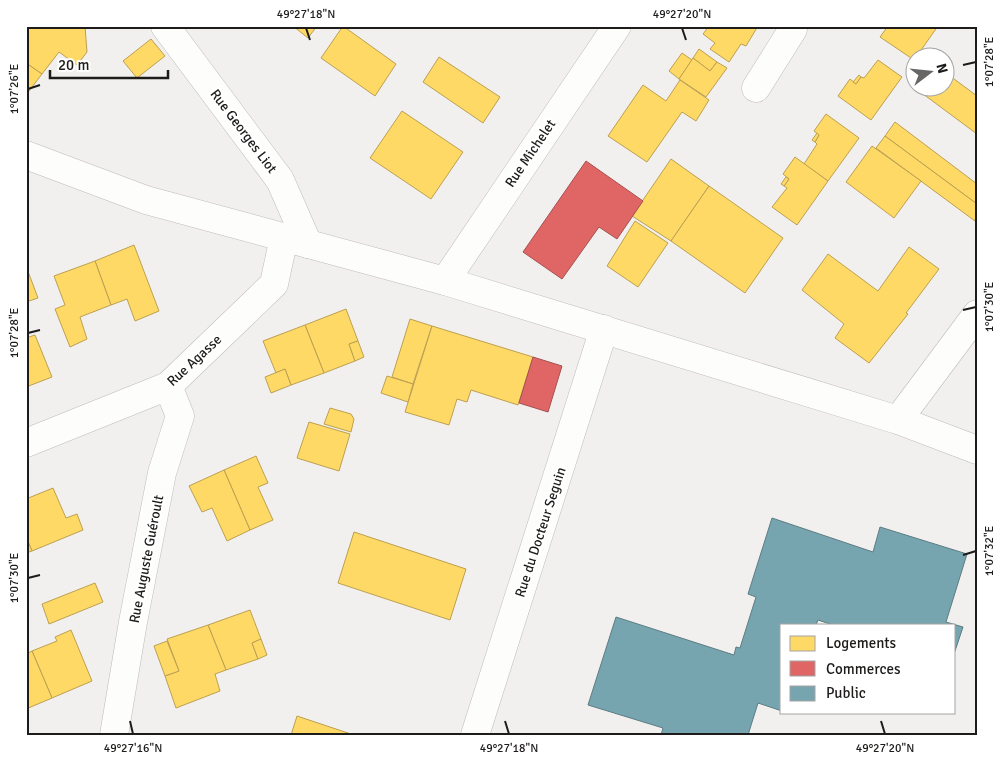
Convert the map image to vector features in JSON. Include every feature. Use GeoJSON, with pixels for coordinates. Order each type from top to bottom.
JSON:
{"type":"FeatureCollection","features":[{"type":"Feature","properties":{"kind":"street","name":"Rue Georges Liot"},"geometry":{"type":"LineString","coordinates":[[165,26],[280,180],[296,240]]}},
{"type":"Feature","properties":{"kind":"street","name":"Rue Michelet"},"geometry":{"type":"LineString","coordinates":[[445,281],[617,26]]}},
{"type":"Feature","properties":{"kind":"street"},"geometry":{"type":"LineString","coordinates":[[756,88],[793,27]]}},
{"type":"Feature","properties":{"kind":"street"},"geometry":{"type":"LineString","coordinates":[[26,154],[146,200],[445,281],[552,316],[604,329],[898,420],[977,450]]}},
{"type":"Feature","properties":{"kind":"street","name":"Rue Agasse"},"geometry":{"type":"LineString","coordinates":[[26,443],[168,386],[274,284],[296,240]]}},
{"type":"Feature","properties":{"kind":"street"},"geometry":{"type":"LineString","coordinates":[[898,420],[977,314]]}},
{"type":"Feature","properties":{"kind":"street","name":"Rue du Docteur Seguin"},"geometry":{"type":"LineString","coordinates":[[475,735],[604,329]]}},
{"type":"Feature","properties":{"kind":"street","name":"Rue Auguste Guéroult"},"geometry":{"type":"LineString","coordinates":[[114,735],[133,622],[162,473],[180,416],[168,386]]}},
{"type":"Feature","properties":{"kind":"building: Logements"},"geometry":{"type":"Polygon","coordinates":[[[26,26],[85,26],[87,52],[77,65],[59,52],[42,74],[26,63],[26,26]]]}},
{"type":"Feature","properties":{"kind":"building: Logements"},"geometry":{"type":"Polygon","coordinates":[[[293,26],[317,26],[308,38],[293,26]]]}},
{"type":"Feature","properties":{"kind":"building: Logements"},"geometry":{"type":"Polygon","coordinates":[[[343,26],[396,64],[375,96],[321,58],[343,26]]]}},
{"type":"Feature","properties":{"kind":"building: Logements"},"geometry":{"type":"Polygon","coordinates":[[[709,26],[758,26],[746,46],[741,44],[729,62],[710,49],[715,43],[703,34],[709,26]]]}},
{"type":"Feature","properties":{"kind":"building: Logements"},"geometry":{"type":"Polygon","coordinates":[[[888,26],[938,26],[922,48],[906,48],[906,55],[880,37],[888,26]]]}},
{"type":"Feature","properties":{"kind":"building: Logements"},"geometry":{"type":"Polygon","coordinates":[[[151,39],[165,56],[137,78],[123,61],[151,39]]]}},
{"type":"Feature","properties":{"kind":"building: Logements"},"geometry":{"type":"Polygon","coordinates":[[[699,49],[717,62],[710,71],[693,58],[699,49]]]}},
{"type":"Feature","properties":{"kind":"building: Logements"},"geometry":{"type":"Polygon","coordinates":[[[682,53],[692,60],[679,79],[669,71],[682,53]]]}},
{"type":"Feature","properties":{"kind":"building: Logements"},"geometry":{"type":"Polygon","coordinates":[[[439,57],[500,97],[483,123],[423,82],[439,57]]]}},
{"type":"Feature","properties":{"kind":"building: Logements"},"geometry":{"type":"Polygon","coordinates":[[[693,58],[710,71],[717,62],[727,68],[706,97],[679,79],[693,58]]]}},
{"type":"Feature","properties":{"kind":"building: Logements"},"geometry":{"type":"Polygon","coordinates":[[[878,60],[902,77],[871,120],[838,96],[850,79],[856,84],[861,77],[864,78],[878,60]]]}},
{"type":"Feature","properties":{"kind":"building: Logements"},"geometry":{"type":"Polygon","coordinates":[[[26,63],[42,74],[26,95],[26,63]]]}},
{"type":"Feature","properties":{"kind":"building: Logements"},"geometry":{"type":"Polygon","coordinates":[[[859,75],[861,77],[856,84],[853,82],[859,75]]]}},
{"type":"Feature","properties":{"kind":"building: Logements"},"geometry":{"type":"Polygon","coordinates":[[[680,80],[709,100],[696,121],[682,112],[647,162],[608,136],[643,85],[666,101],[680,80]]]}},
{"type":"Feature","properties":{"kind":"building: Logements"},"geometry":{"type":"Polygon","coordinates":[[[956,80],[977,96],[977,134],[928,98],[956,98],[956,80]]]}},
{"type":"Feature","properties":{"kind":"building: Logements"},"geometry":{"type":"Polygon","coordinates":[[[402,111],[463,152],[431,199],[370,158],[402,111]]]}},
{"type":"Feature","properties":{"kind":"building: Logements"},"geometry":{"type":"Polygon","coordinates":[[[826,114],[859,138],[828,181],[804,164],[817,144],[815,142],[819,135],[814,131],[826,114]]]}},
{"type":"Feature","properties":{"kind":"building: Logements"},"geometry":{"type":"Polygon","coordinates":[[[895,122],[977,184],[977,204],[885,136],[895,122]]]}},
{"type":"Feature","properties":{"kind":"building: Logements"},"geometry":{"type":"Polygon","coordinates":[[[817,133],[819,135],[815,142],[812,140],[817,133]]]}},
{"type":"Feature","properties":{"kind":"building: Logements"},"geometry":{"type":"Polygon","coordinates":[[[885,136],[977,204],[975,221],[876,148],[885,136]]]}},
{"type":"Feature","properties":{"kind":"building: Logements"},"geometry":{"type":"Polygon","coordinates":[[[872,146],[921,181],[894,218],[846,182],[872,146]]]}},
{"type":"Feature","properties":{"kind":"building: Logements"},"geometry":{"type":"Polygon","coordinates":[[[795,157],[828,181],[797,225],[772,207],[787,188],[784,186],[789,179],[783,174],[795,157]]]}},
{"type":"Feature","properties":{"kind":"building: Logements"},"geometry":{"type":"Polygon","coordinates":[[[671,159],[709,186],[671,241],[632,216],[671,159]]]}},
{"type":"Feature","properties":{"kind":"building: Logements"},"geometry":{"type":"Polygon","coordinates":[[[786,177],[789,179],[784,186],[781,184],[786,177]]]}},
{"type":"Feature","properties":{"kind":"building: Logements"},"geometry":{"type":"Polygon","coordinates":[[[709,186],[783,238],[745,293],[671,241],[709,186]]]}},
{"type":"Feature","properties":{"kind":"building: Logements"},"geometry":{"type":"Polygon","coordinates":[[[635,221],[668,243],[638,287],[607,266],[635,221]]]}},
{"type":"Feature","properties":{"kind":"building: Logements"},"geometry":{"type":"Polygon","coordinates":[[[134,245],[159,311],[135,321],[127,299],[111,305],[95,261],[134,245]]]}},
{"type":"Feature","properties":{"kind":"building: Logements"},"geometry":{"type":"Polygon","coordinates":[[[909,247],[939,269],[906,313],[908,314],[869,363],[835,338],[844,324],[802,290],[828,254],[878,291],[909,247]]]}},
{"type":"Feature","properties":{"kind":"building: Logements"},"geometry":{"type":"Polygon","coordinates":[[[95,261],[111,305],[80,317],[87,339],[70,347],[55,309],[65,305],[54,276],[95,261]]]}},
{"type":"Feature","properties":{"kind":"building: Logements"},"geometry":{"type":"Polygon","coordinates":[[[26,266],[38,298],[26,302],[26,266]]]}},
{"type":"Feature","properties":{"kind":"building: Logements"},"geometry":{"type":"Polygon","coordinates":[[[346,309],[358,341],[349,344],[355,361],[324,373],[305,325],[346,309]]]}},
{"type":"Feature","properties":{"kind":"building: Logements"},"geometry":{"type":"Polygon","coordinates":[[[410,319],[432,326],[413,384],[392,377],[410,319]]]}},
{"type":"Feature","properties":{"kind":"building: Logements"},"geometry":{"type":"Polygon","coordinates":[[[305,325],[324,373],[291,385],[285,369],[276,373],[263,341],[305,325]]]}},
{"type":"Feature","properties":{"kind":"building: Logements"},"geometry":{"type":"Polygon","coordinates":[[[432,326],[533,357],[518,405],[471,390],[467,402],[457,399],[449,425],[405,412],[432,326]]]}},
{"type":"Feature","properties":{"kind":"building: Logements"},"geometry":{"type":"Polygon","coordinates":[[[35,335],[52,377],[26,387],[26,338],[35,335]]]}},
{"type":"Feature","properties":{"kind":"building: Logements"},"geometry":{"type":"Polygon","coordinates":[[[358,341],[364,357],[355,361],[349,344],[358,341]]]}},
{"type":"Feature","properties":{"kind":"building: Logements"},"geometry":{"type":"Polygon","coordinates":[[[285,369],[291,385],[271,393],[265,377],[285,369]]]}},
{"type":"Feature","properties":{"kind":"building: Logements"},"geometry":{"type":"Polygon","coordinates":[[[387,376],[413,384],[408,402],[381,393],[387,376]]]}},
{"type":"Feature","properties":{"kind":"building: Logements"},"geometry":{"type":"Polygon","coordinates":[[[330,408],[351,414],[354,419],[351,432],[324,424],[330,408]]]}},
{"type":"Feature","properties":{"kind":"building: Logements"},"geometry":{"type":"Polygon","coordinates":[[[309,422],[350,434],[339,471],[297,458],[309,422]]]}},
{"type":"Feature","properties":{"kind":"building: Logements"},"geometry":{"type":"Polygon","coordinates":[[[256,456],[268,483],[258,487],[273,520],[250,530],[224,470],[256,456]]]}},
{"type":"Feature","properties":{"kind":"building: Logements"},"geometry":{"type":"Polygon","coordinates":[[[224,470],[250,530],[227,541],[212,508],[202,512],[189,486],[224,470]]]}},
{"type":"Feature","properties":{"kind":"building: Logements"},"geometry":{"type":"Polygon","coordinates":[[[53,488],[66,518],[77,514],[83,530],[32,551],[26,537],[26,499],[53,488]]]}},
{"type":"Feature","properties":{"kind":"building: Logements"},"geometry":{"type":"Polygon","coordinates":[[[354,532],[466,569],[450,620],[338,583],[354,532]]]}},
{"type":"Feature","properties":{"kind":"building: Logements"},"geometry":{"type":"Polygon","coordinates":[[[26,537],[32,551],[26,553],[26,537]]]}},
{"type":"Feature","properties":{"kind":"building: Logements"},"geometry":{"type":"Polygon","coordinates":[[[95,583],[103,602],[49,624],[42,604],[95,583]]]}},
{"type":"Feature","properties":{"kind":"building: Logements"},"geometry":{"type":"Polygon","coordinates":[[[250,610],[261,639],[252,643],[258,659],[226,670],[208,625],[250,610]]]}},
{"type":"Feature","properties":{"kind":"building: Logements"},"geometry":{"type":"Polygon","coordinates":[[[208,625],[226,670],[215,674],[220,691],[176,708],[165,676],[179,671],[167,639],[208,625]]]}},
{"type":"Feature","properties":{"kind":"building: Logements"},"geometry":{"type":"Polygon","coordinates":[[[71,630],[92,681],[52,698],[32,651],[57,641],[55,637],[71,630]]]}},
{"type":"Feature","properties":{"kind":"building: Logements"},"geometry":{"type":"Polygon","coordinates":[[[261,639],[267,655],[258,659],[252,643],[261,639]]]}},
{"type":"Feature","properties":{"kind":"building: Logements"},"geometry":{"type":"Polygon","coordinates":[[[167,641],[179,671],[165,676],[154,646],[167,641]]]}},
{"type":"Feature","properties":{"kind":"building: Logements"},"geometry":{"type":"Polygon","coordinates":[[[32,651],[52,698],[26,709],[26,654],[32,651]]]}},
{"type":"Feature","properties":{"kind":"building: Logements"},"geometry":{"type":"Polygon","coordinates":[[[297,716],[354,735],[291,735],[297,716]]]}},
{"type":"Feature","properties":{"kind":"building: Commerces"},"geometry":{"type":"Polygon","coordinates":[[[586,161],[643,201],[617,239],[599,227],[562,279],[523,252],[586,161]]]}},
{"type":"Feature","properties":{"kind":"building: Commerces"},"geometry":{"type":"Polygon","coordinates":[[[533,357],[562,366],[548,412],[519,403],[533,357]]]}},
{"type":"Feature","properties":{"kind":"building: Public"},"geometry":{"type":"Polygon","coordinates":[[[772,518],[873,552],[880,527],[967,554],[946,622],[953,624],[830,624],[818,620],[816,624],[780,624],[780,710],[758,703],[748,735],[661,735],[663,728],[588,705],[616,617],[734,655],[736,647],[740,648],[756,597],[748,594],[772,518]]]}},
{"type":"Feature","properties":{"kind":"building: Public"},"geometry":{"type":"Polygon","coordinates":[[[956,625],[963,627],[956,648],[956,625]]]}}]}
